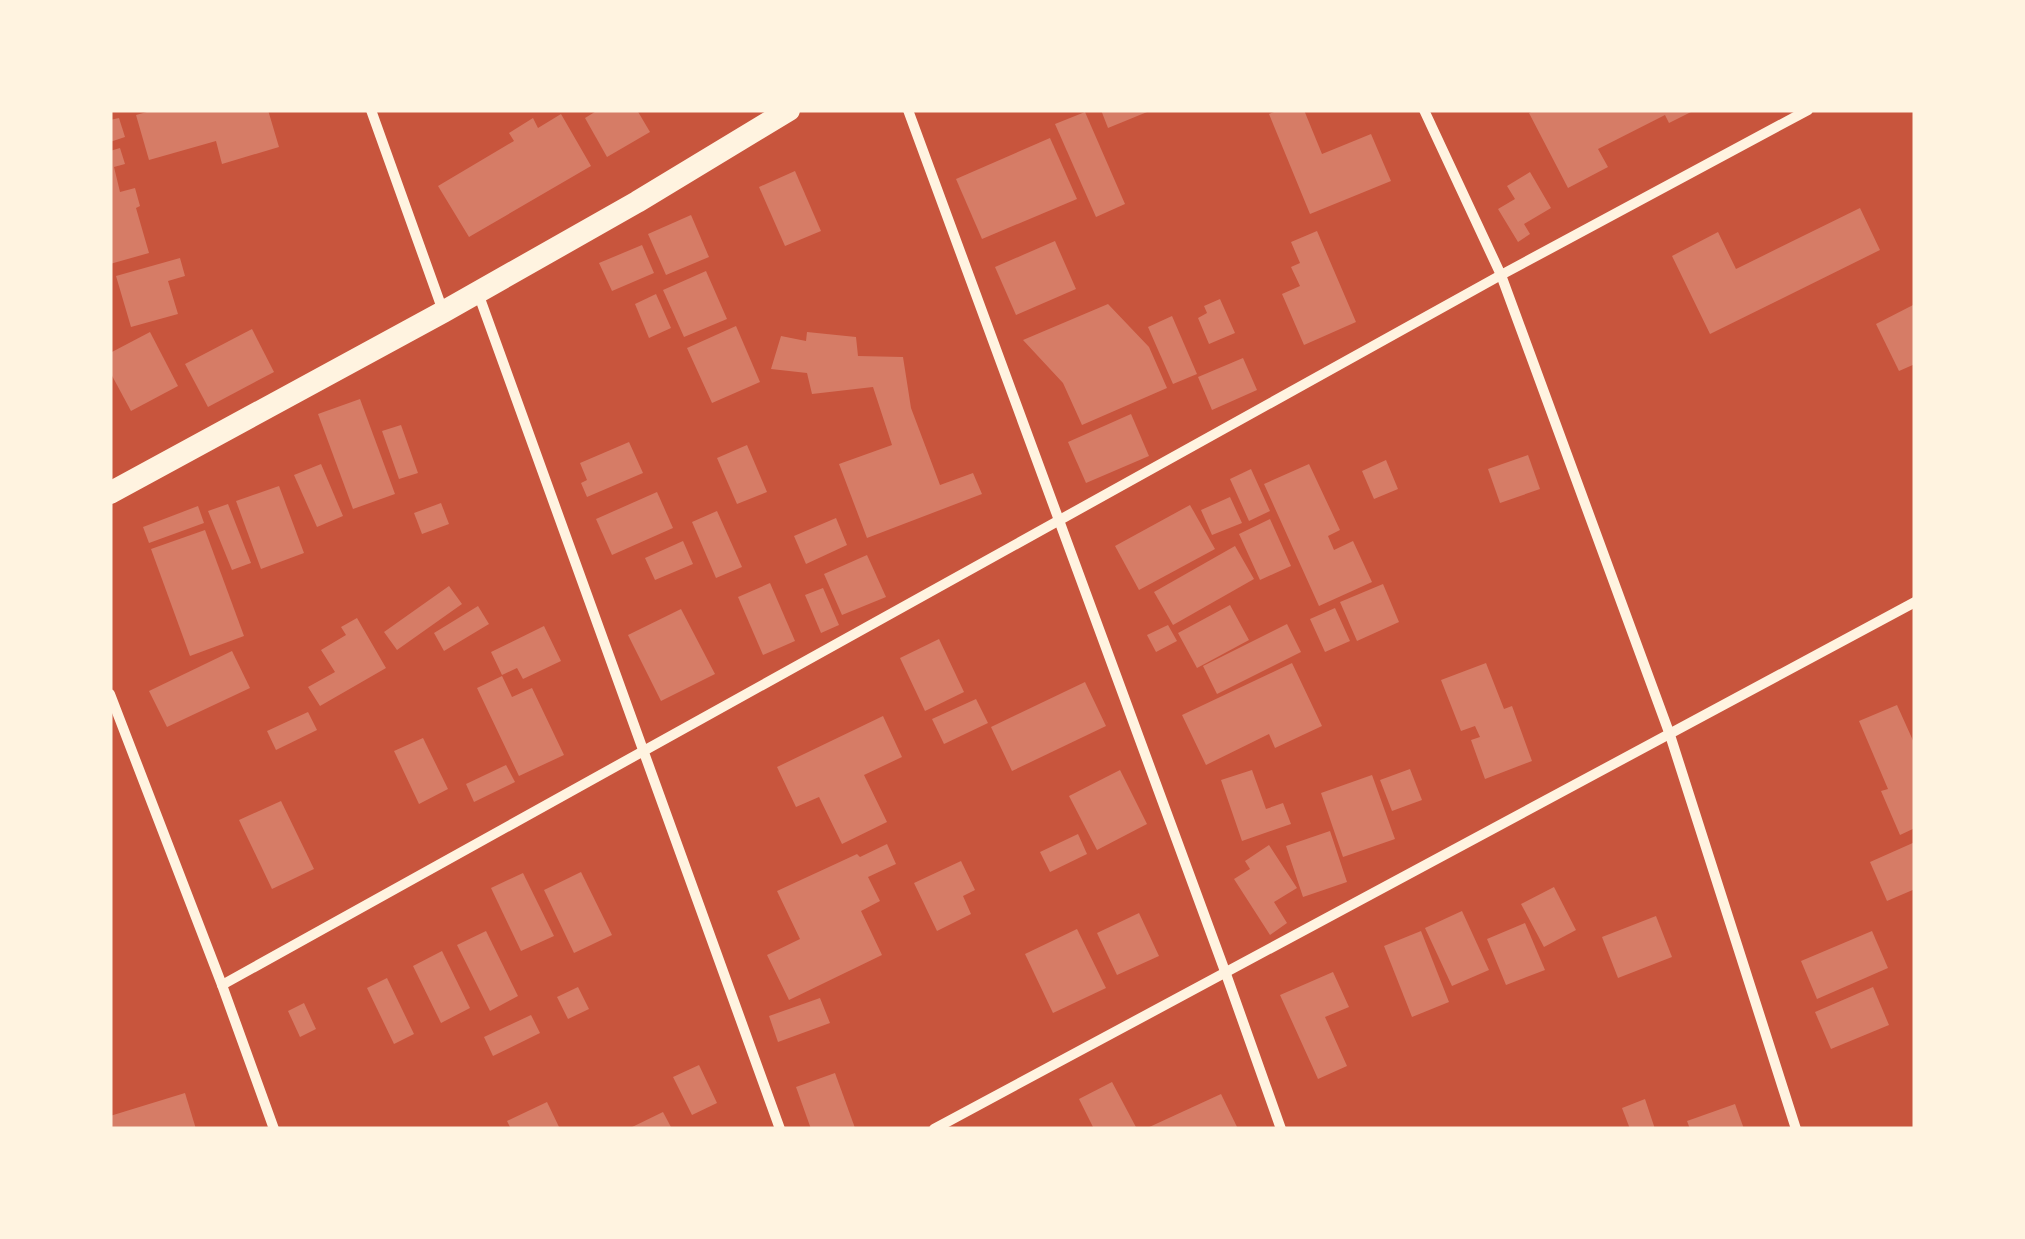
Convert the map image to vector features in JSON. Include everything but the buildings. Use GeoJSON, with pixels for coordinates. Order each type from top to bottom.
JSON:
{"type":"FeatureCollection","features":[{"type":"Feature","properties":{"kind":"main road"},"geometry":{"type":"LineString","coordinates":[[110,494],[444,312],[789,110]]}},
{"type":"Feature","properties":{"kind":"street"},"geometry":{"type":"LineString","coordinates":[[371,110],[444,312]]}},
{"type":"Feature","properties":{"kind":"street"},"geometry":{"type":"LineString","coordinates":[[908,110],[1281,1129]]}},
{"type":"Feature","properties":{"kind":"street"},"geometry":{"type":"LineString","coordinates":[[1424,110],[1501,275],[1670,735],[1796,1129]]}},
{"type":"Feature","properties":{"kind":"street"},"geometry":{"type":"LineString","coordinates":[[222,985],[1501,275],[1808,110]]}},
{"type":"Feature","properties":{"kind":"street"},"geometry":{"type":"LineString","coordinates":[[478,292],[780,1129]]}},
{"type":"Feature","properties":{"kind":"street"},"geometry":{"type":"LineString","coordinates":[[934,1129],[1915,602]]}},
{"type":"Feature","properties":{"kind":"street"},"geometry":{"type":"LineString","coordinates":[[110,694],[274,1129]]}}]}
